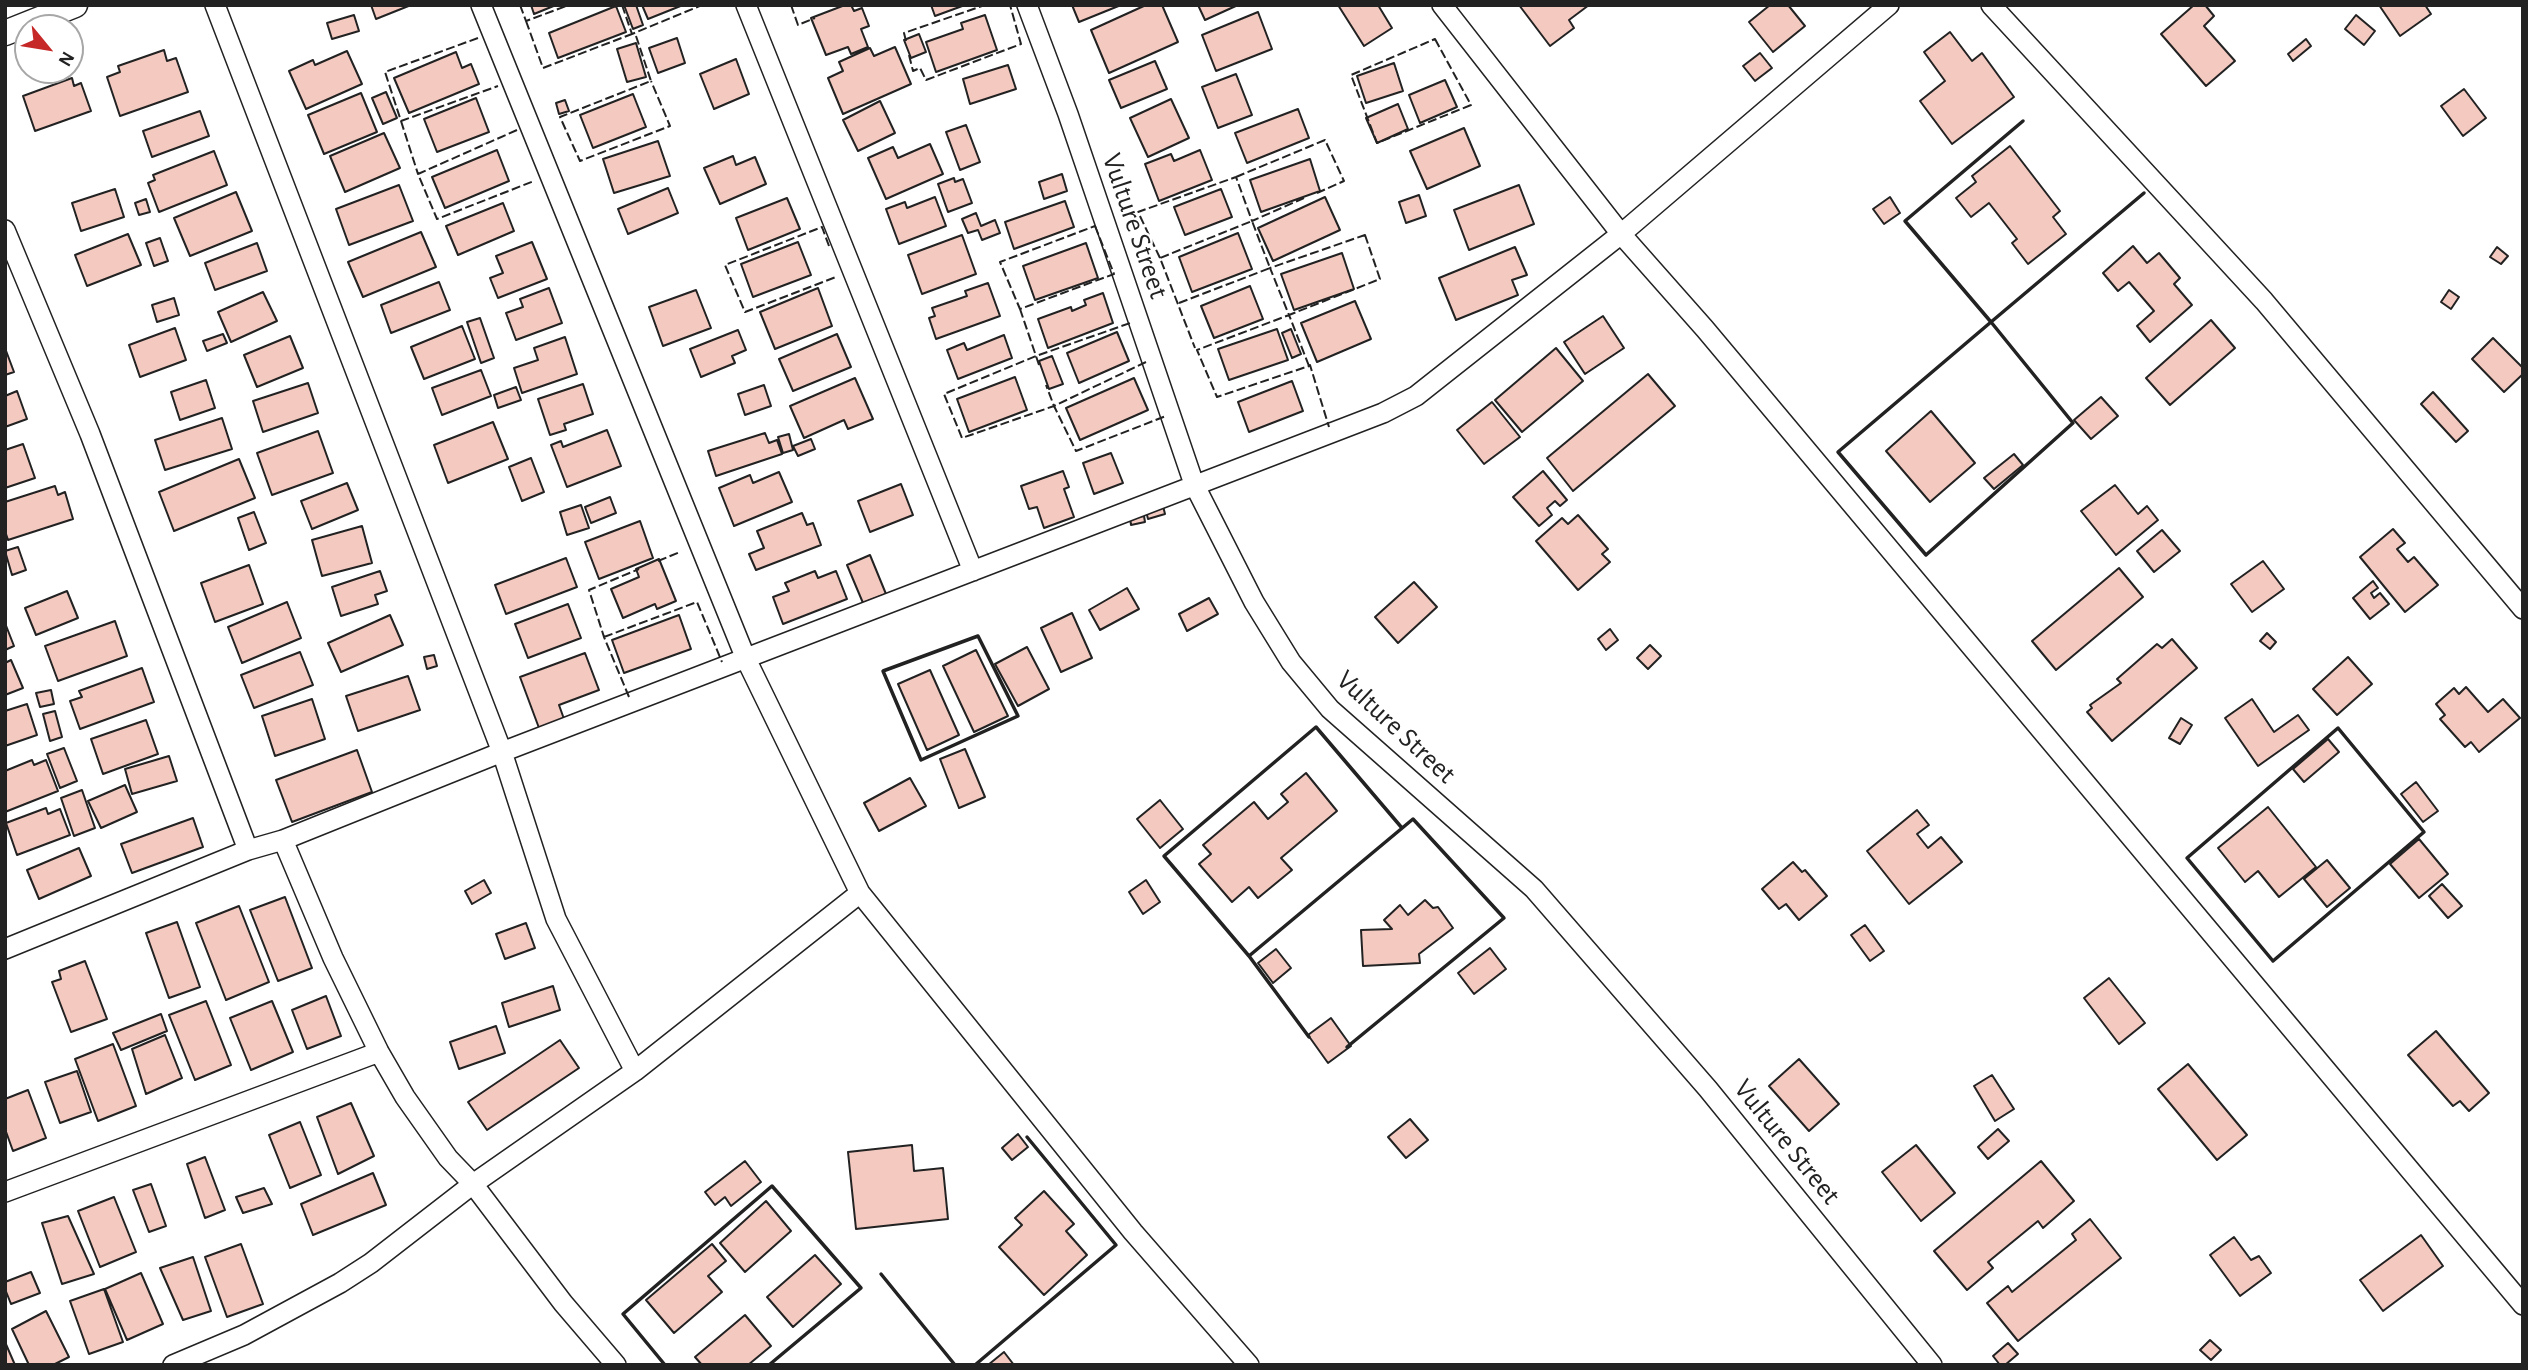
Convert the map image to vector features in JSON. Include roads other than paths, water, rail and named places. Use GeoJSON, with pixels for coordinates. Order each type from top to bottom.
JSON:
{"type":"FeatureCollection","features":[{"type":"Feature","properties":{"kind":"street"},"geometry":{"type":"LineString","coordinates":[[5,33],[75,5]]}},
{"type":"Feature","properties":{"kind":"street"},"geometry":{"type":"LineString","coordinates":[[215,5],[502,752],[556,919],[635,1071]]}},
{"type":"Feature","properties":{"kind":"street"},"geometry":{"type":"LineString","coordinates":[[481,5],[746,659],[860,893],[1133,1232],[1249,1365]]}},
{"type":"Feature","properties":{"kind":"street"},"geometry":{"type":"LineString","coordinates":[[746,5],[973,571]]}},
{"type":"Feature","properties":{"kind":"street","name":"Vulture Street"},"geometry":{"type":"LineString","coordinates":[[1027,5],[1068,114],[1194,484],[1254,602],[1299,671],[1330,709],[1534,889],[1708,1089],[1932,1365]]}},
{"type":"Feature","properties":{"kind":"street"},"geometry":{"type":"LineString","coordinates":[[1443,5],[1620,234],[1705,329],[2523,1305]]}},
{"type":"Feature","properties":{"kind":"street"},"geometry":{"type":"LineString","coordinates":[[8,942],[248,850],[283,841],[502,752],[1383,413],[1416,396],[1620,234],[1889,5]]}},
{"type":"Feature","properties":{"kind":"street"},"geometry":{"type":"LineString","coordinates":[[1991,5],[2264,301],[2523,609]]}},
{"type":"Feature","properties":{"kind":"street"},"geometry":{"type":"LineString","coordinates":[[5,230],[90,433],[248,850]]}},
{"type":"Feature","properties":{"kind":"street"},"geometry":{"type":"LineString","coordinates":[[283,841],[333,958],[379,1052],[405,1097],[448,1158],[473,1184],[563,1303],[616,1365]]}},
{"type":"Feature","properties":{"kind":"street"},"geometry":{"type":"LineString","coordinates":[[173,1365],[244,1335],[340,1283],[371,1263],[473,1184],[635,1071],[860,893]]}},
{"type":"Feature","properties":{"kind":"street"},"geometry":{"type":"LineString","coordinates":[[5,1192],[379,1052]]}}]}
